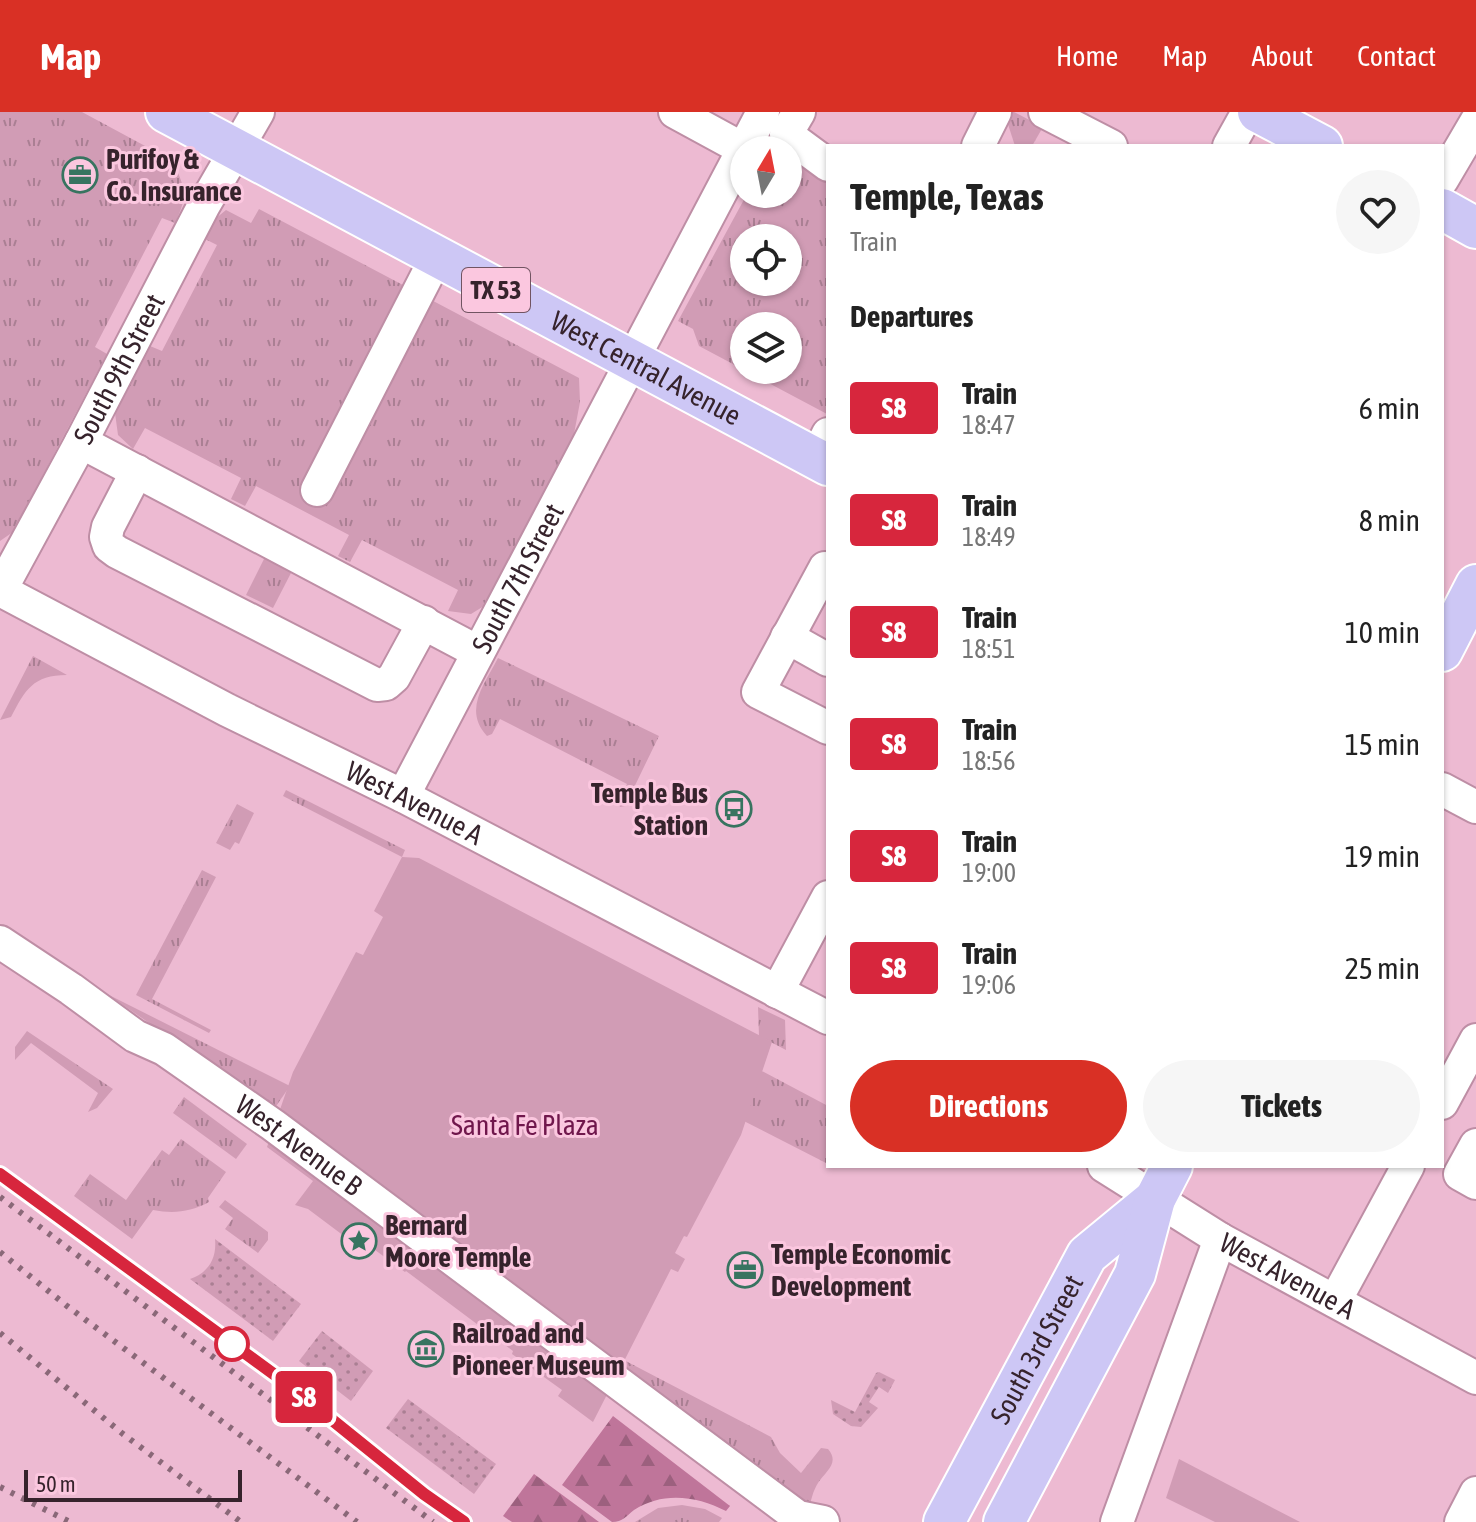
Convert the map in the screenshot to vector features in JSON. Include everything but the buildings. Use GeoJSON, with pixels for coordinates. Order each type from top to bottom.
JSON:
{"type":"FeatureCollection","features":[{"type":"Feature","properties":{"kind":"main road","name":"West Central Avenue"},"geometry":{"type":"LineString","coordinates":[[166,112],[631,361],[824,452]]}},
{"type":"Feature","properties":{"kind":"main road"},"geometry":{"type":"LineString","coordinates":[[1258,112],[1318,144]]}},
{"type":"Feature","properties":{"kind":"main road"},"geometry":{"type":"LineString","coordinates":[[1444,647],[1476,585]]}},
{"type":"Feature","properties":{"kind":"main road","name":"South 3rd Street"},"geometry":{"type":"LineString","coordinates":[[953,1505],[1087,1255],[1163,1182]]}},
{"type":"Feature","properties":{"kind":"main road","name":"South 3rd Street"},"geometry":{"type":"LineString","coordinates":[[1005,1521],[1135,1274],[1163,1182]]}},
{"type":"Feature","properties":{"kind":"street","name":"South 9th Street"},"geometry":{"type":"LineString","coordinates":[[0,591],[204,205],[258,112]]}},
{"type":"Feature","properties":{"kind":"street"},"geometry":{"type":"LineString","coordinates":[[675,112],[730,142]]}},
{"type":"Feature","properties":{"kind":"street","name":"South 7th Street"},"geometry":{"type":"LineString","coordinates":[[750,136],[763,112]]}},
{"type":"Feature","properties":{"kind":"street"},"geometry":{"type":"LineString","coordinates":[[799,112],[786,134],[826,164]]}},
{"type":"Feature","properties":{"kind":"street"},"geometry":{"type":"LineString","coordinates":[[979,144],[995,112]]}},
{"type":"Feature","properties":{"kind":"street"},"geometry":{"type":"LineString","coordinates":[[1045,112],[1107,144]]}},
{"type":"Feature","properties":{"kind":"street"},"geometry":{"type":"LineString","coordinates":[[1230,144],[1248,112]]}},
{"type":"Feature","properties":{"kind":"street"},"geometry":{"type":"LineString","coordinates":[[1444,177],[1476,122]]}},
{"type":"Feature","properties":{"kind":"street","name":"South 7th Street"},"geometry":{"type":"LineString","coordinates":[[403,796],[730,174]]}},
{"type":"Feature","properties":{"kind":"street"},"geometry":{"type":"LineString","coordinates":[[317,490],[436,258]]}},
{"type":"Feature","properties":{"kind":"street"},"geometry":{"type":"LineString","coordinates":[[81,442],[478,652]]}},
{"type":"Feature","properties":{"kind":"street"},"geometry":{"type":"LineString","coordinates":[[137,471],[107,532],[109,546],[117,552],[377,685],[386,684],[394,677],[424,622]]}},
{"type":"Feature","properties":{"kind":"street"},"geometry":{"type":"LineString","coordinates":[[826,568],[758,692],[826,727]]}},
{"type":"Feature","properties":{"kind":"street","name":"West Avenue A"},"geometry":{"type":"LineString","coordinates":[[0,591],[227,710],[403,796],[826,1017]]}},
{"type":"Feature","properties":{"kind":"street"},"geometry":{"type":"LineString","coordinates":[[787,637],[826,659]]}},
{"type":"Feature","properties":{"kind":"street"},"geometry":{"type":"LineString","coordinates":[[1444,790],[1476,807]]}},
{"type":"Feature","properties":{"kind":"street"},"geometry":{"type":"LineString","coordinates":[[777,992],[826,901]]}},
{"type":"Feature","properties":{"kind":"street","name":"West Avenue B"},"geometry":{"type":"LineString","coordinates":[[0,942],[135,1036],[164,1049],[273,1125],[798,1517],[823,1522]]}},
{"type":"Feature","properties":{"kind":"street"},"geometry":{"type":"LineString","coordinates":[[1444,1099],[1476,1040]]}},
{"type":"Feature","properties":{"kind":"street"},"geometry":{"type":"LineString","coordinates":[[1476,1145],[1460,1174],[1476,1183]]}},
{"type":"Feature","properties":{"kind":"street","name":"West Avenue A"},"geometry":{"type":"LineString","coordinates":[[1111,1168],[1163,1182],[1220,1239],[1476,1378]]}},
{"type":"Feature","properties":{"kind":"street"},"geometry":{"type":"LineString","coordinates":[[1335,1301],[1407,1168]]}},
{"type":"Feature","properties":{"kind":"street"},"geometry":{"type":"LineString","coordinates":[[1117,1522],[1220,1239]]}},
{"type":"Feature","properties":{"kind":"street"},"geometry":{"type":"LineString","coordinates":[[1461,1522],[1476,1493]]}},
{"type":"Feature","properties":{"kind":"green space"},"geometry":{"type":"Polygon","coordinates":[[[0,112],[82,112],[173,161],[184,198],[175,223],[162,218],[95,347],[107,354],[13,532],[0,541],[0,112]]]}},
{"type":"Feature","properties":{"kind":"green space"},"geometry":{"type":"Polygon","coordinates":[[[1014,112],[1043,127],[1033,144],[1014,144],[1005,115],[1014,112]]]}},
{"type":"Feature","properties":{"kind":"green space"},"geometry":{"type":"Polygon","coordinates":[[[802,158],[826,171],[826,413],[770,384],[802,384],[802,312],[730,312],[730,363],[699,346],[693,329],[678,321],[730,225],[730,296],[802,296],[802,224],[731,224],[739,208],[802,208],[802,158]]]}},
{"type":"Feature","properties":{"kind":"green space"},"geometry":{"type":"Polygon","coordinates":[[[259,209],[579,378],[580,402],[574,434],[484,606],[471,614],[448,611],[458,590],[362,540],[350,562],[338,556],[349,535],[256,486],[245,506],[231,499],[241,478],[145,428],[133,449],[118,435],[115,413],[150,346],[162,351],[217,245],[205,239],[215,219],[226,210],[251,223],[259,209]]]}},
{"type":"Feature","properties":{"kind":"green space"},"geometry":{"type":"Polygon","coordinates":[[[265,557],[292,571],[273,608],[246,595],[265,557]]]}},
{"type":"Feature","properties":{"kind":"green space"},"geometry":{"type":"Polygon","coordinates":[[[33,656],[67,675],[38,681],[26,692],[11,717],[0,720],[33,656]]]}},
{"type":"Feature","properties":{"kind":"green space"},"geometry":{"type":"Polygon","coordinates":[[[498,658],[659,736],[625,806],[620,807],[618,802],[627,784],[500,719],[492,734],[487,736],[480,726],[476,707],[498,658]]]}},
{"type":"Feature","properties":{"kind":"green space"},"geometry":{"type":"Polygon","coordinates":[[[286,790],[405,850],[402,857],[283,796],[286,790]]]}},
{"type":"Feature","properties":{"kind":"green space"},"geometry":{"type":"Polygon","coordinates":[[[237,804],[254,813],[239,844],[235,842],[230,850],[216,843],[237,804]]]}},
{"type":"Feature","properties":{"kind":"green space","name":"Santa Fe Plaza"},"geometry":{"type":"Polygon","coordinates":[[[402,857],[419,858],[772,1042],[741,1135],[687,1237],[684,1236],[675,1253],[685,1259],[678,1272],[671,1269],[593,1422],[558,1396],[562,1390],[406,1271],[356,1236],[352,1242],[308,1209],[295,1205],[313,1181],[267,1147],[293,1072],[356,952],[363,955],[383,917],[374,911],[402,857]]]}},
{"type":"Feature","properties":{"kind":"green space"},"geometry":{"type":"Polygon","coordinates":[[[202,870],[216,877],[152,999],[211,1030],[209,1033],[136,995],[202,870]]]}},
{"type":"Feature","properties":{"kind":"green space"},"geometry":{"type":"Polygon","coordinates":[[[107,994],[290,1086],[274,1109],[107,994]]]}},
{"type":"Feature","properties":{"kind":"green space"},"geometry":{"type":"Polygon","coordinates":[[[758,1007],[785,1020],[786,1050],[759,1036],[758,1007]]]}},
{"type":"Feature","properties":{"kind":"green space"},"geometry":{"type":"Polygon","coordinates":[[[27,1031],[113,1089],[97,1108],[88,1112],[98,1093],[31,1043],[15,1060],[15,1047],[27,1031]]]}},
{"type":"Feature","properties":{"kind":"green space"},"geometry":{"type":"Polygon","coordinates":[[[758,1069],[826,1105],[826,1163],[734,1116],[758,1069]]]}},
{"type":"Feature","properties":{"kind":"green space"},"geometry":{"type":"Polygon","coordinates":[[[184,1097],[247,1144],[236,1159],[173,1113],[184,1097]]]}},
{"type":"Feature","properties":{"kind":"green space"},"geometry":{"type":"Polygon","coordinates":[[[181,1139],[226,1172],[208,1198],[209,1202],[182,1211],[153,1210],[132,1239],[74,1196],[90,1174],[126,1200],[162,1150],[169,1155],[181,1139]]]}},
{"type":"Feature","properties":{"kind":"green space"},"geometry":{"type":"Polygon","coordinates":[[[225,1200],[268,1232],[268,1240],[258,1253],[225,1229],[233,1218],[219,1207],[225,1200]]]}},
{"type":"Feature","properties":{"kind":"green space"},"geometry":{"type":"Polygon","coordinates":[[[215,1239],[301,1304],[273,1341],[190,1279],[210,1264],[215,1239]]]}},
{"type":"Feature","properties":{"kind":"green space"},"geometry":{"type":"Polygon","coordinates":[[[322,1331],[373,1371],[351,1401],[299,1361],[322,1331]]]}},
{"type":"Feature","properties":{"kind":"green space"},"geometry":{"type":"Polygon","coordinates":[[[599,1347],[771,1437],[780,1453],[801,1473],[821,1448],[828,1449],[832,1463],[816,1486],[809,1509],[598,1350],[599,1347]]]}},
{"type":"Feature","properties":{"kind":"green space"},"geometry":{"type":"Polygon","coordinates":[[[879,1372],[895,1380],[888,1393],[879,1387],[869,1402],[878,1408],[861,1427],[851,1426],[833,1414],[831,1400],[855,1412],[879,1372]]]}},
{"type":"Feature","properties":{"kind":"green space"},"geometry":{"type":"Polygon","coordinates":[[[408,1399],[496,1464],[474,1494],[386,1428],[408,1399]]]}},
{"type":"Feature","properties":{"kind":"green space"},"geometry":{"type":"Polygon","coordinates":[[[613,1416],[730,1506],[726,1511],[692,1499],[668,1498],[645,1504],[622,1520],[612,1522],[562,1485],[613,1416]]]}},
{"type":"Feature","properties":{"kind":"green space"},"geometry":{"type":"Polygon","coordinates":[[[1179,1459],[1300,1522],[1215,1522],[1166,1498],[1179,1459]]]}},
{"type":"Feature","properties":{"kind":"green space"},"geometry":{"type":"Polygon","coordinates":[[[534,1474],[599,1522],[512,1522],[503,1516],[534,1474]]]}},
{"type":"Feature","properties":{"kind":"green space"},"geometry":{"type":"Polygon","coordinates":[[[682,1505],[705,1509],[722,1518],[719,1522],[635,1522],[658,1508],[682,1505]]]}},
{"type":"Feature","properties":{"kind":"railway"},"geometry":{"type":"LineString","coordinates":[[0,1174],[290,1386],[424,1494],[464,1522]]}},
{"type":"Feature","properties":{"kind":"railway"},"geometry":{"type":"LineString","coordinates":[[0,1197],[433,1522]]}},
{"type":"Feature","properties":{"kind":"railway"},"geometry":{"type":"LineString","coordinates":[[0,1252],[67,1306],[357,1522]]}},
{"type":"Feature","properties":{"kind":"railway"},"geometry":{"type":"LineString","coordinates":[[0,1333],[123,1434],[241,1522]]}},
{"type":"Feature","properties":{"kind":"railway"},"geometry":{"type":"LineString","coordinates":[[0,1487],[70,1522]]}},
{"type":"Feature","properties":{"kind":"train","name":"S8"},"geometry":{"type":"LineString","coordinates":[[0,1174],[290,1386],[424,1494],[464,1522]]}},
{"type":"Feature","properties":{"kind":"place","name":"Purifoy & Co. Insurance"},"geometry":{"type":"Point","coordinates":[80,175]}},
{"type":"Feature","properties":{"kind":"place","name":"Temple Bus Station"},"geometry":{"type":"Point","coordinates":[734,809]}},
{"type":"Feature","properties":{"kind":"place","name":"Bernard Moore Temple"},"geometry":{"type":"Point","coordinates":[359,1241]}},
{"type":"Feature","properties":{"kind":"place","name":"Temple Economic Development"},"geometry":{"type":"Point","coordinates":[745,1270]}},
{"type":"Feature","properties":{"kind":"place","name":"Railroad and Pioneer Museum"},"geometry":{"type":"Point","coordinates":[426,1349]}}]}
